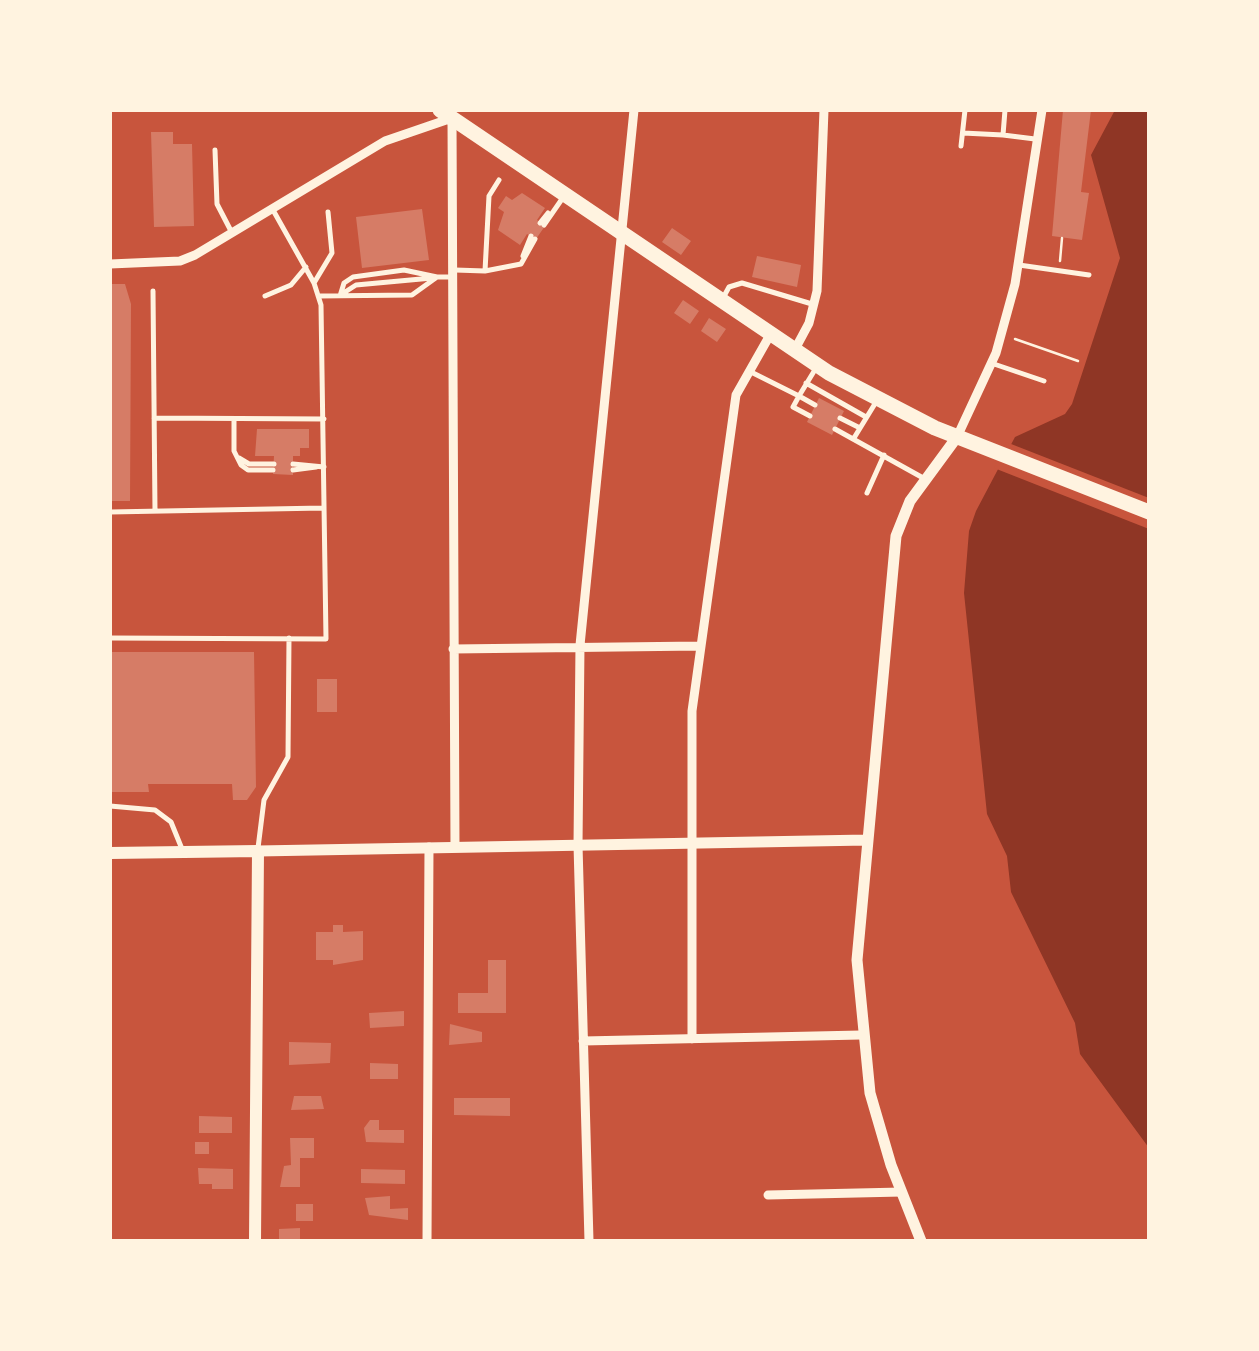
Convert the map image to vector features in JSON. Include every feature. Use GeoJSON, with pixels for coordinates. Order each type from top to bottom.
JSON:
{"type":"FeatureCollection","features":[{"type":"Feature","properties":{"kind":"main road"},"geometry":{"type":"LineString","coordinates":[[449,113],[560,202],[624,235],[817,366],[957,437],[1149,512]]}},
{"type":"Feature","properties":{"kind":"main road"},"geometry":{"type":"LineString","coordinates":[[110,852],[258,851],[255,1241]]}},
{"type":"Feature","properties":{"kind":"street"},"geometry":{"type":"LineString","coordinates":[[589,1241],[578,845],[580,645],[634,110]]}},
{"type":"Feature","properties":{"kind":"street"},"geometry":{"type":"LineString","coordinates":[[794,351],[814,305],[824,110]]}},
{"type":"Feature","properties":{"kind":"street"},"geometry":{"type":"LineString","coordinates":[[922,1241],[873,1107],[861,1035],[857,960],[894,545],[901,520],[924,479],[957,437],[991,364],[1019,265],[1042,110]]}},
{"type":"Feature","properties":{"kind":"street"},"geometry":{"type":"LineString","coordinates":[[110,264],[180,260],[232,234],[385,140],[449,113],[455,847]]}},
{"type":"Feature","properties":{"kind":"street"},"geometry":{"type":"LineString","coordinates":[[692,1039],[691,722],[736,395],[746,370],[770,335]]}},
{"type":"Feature","properties":{"kind":"street"},"geometry":{"type":"LineString","coordinates":[[453,648],[700,646]]}},
{"type":"Feature","properties":{"kind":"street"},"geometry":{"type":"LineString","coordinates":[[258,851],[867,840]]}},
{"type":"Feature","properties":{"kind":"street"},"geometry":{"type":"LineString","coordinates":[[427,1241],[429,847]]}},
{"type":"Feature","properties":{"kind":"street"},"geometry":{"type":"LineString","coordinates":[[583,1040],[861,1035]]}},
{"type":"Feature","properties":{"kind":"street"},"geometry":{"type":"LineString","coordinates":[[768,1195],[902,1192]]}},
{"type":"Feature","properties":{"kind":"lane"},"geometry":{"type":"LineString","coordinates":[[962,146],[965,110]]}},
{"type":"Feature","properties":{"kind":"lane"},"geometry":{"type":"LineString","coordinates":[[1002,136],[1005,110]]}},
{"type":"Feature","properties":{"kind":"lane"},"geometry":{"type":"LineString","coordinates":[[962,133],[1038,139]]}},
{"type":"Feature","properties":{"kind":"lane"},"geometry":{"type":"LineString","coordinates":[[215,150],[217,204],[232,234]]}},
{"type":"Feature","properties":{"kind":"lane"},"geometry":{"type":"LineString","coordinates":[[486,271],[489,196],[500,180]]}},
{"type":"Feature","properties":{"kind":"lane"},"geometry":{"type":"LineString","coordinates":[[542,224],[560,202]]}},
{"type":"Feature","properties":{"kind":"lane"},"geometry":{"type":"LineString","coordinates":[[110,638],[326,639],[321,466],[324,419],[318,296],[273,210]]}},
{"type":"Feature","properties":{"kind":"lane"},"geometry":{"type":"LineString","coordinates":[[314,283],[332,252],[328,212]]}},
{"type":"Feature","properties":{"kind":"lane"},"geometry":{"type":"LineString","coordinates":[[340,296],[356,285],[522,264],[533,237]]}},
{"type":"Feature","properties":{"kind":"lane"},"geometry":{"type":"LineString","coordinates":[[1019,265],[1089,274]]}},
{"type":"Feature","properties":{"kind":"lane"},"geometry":{"type":"LineString","coordinates":[[265,296],[292,285],[306,267]]}},
{"type":"Feature","properties":{"kind":"lane"},"geometry":{"type":"LineString","coordinates":[[318,296],[412,295],[437,277]]}},
{"type":"Feature","properties":{"kind":"lane"},"geometry":{"type":"LineString","coordinates":[[721,301],[729,287],[742,283],[814,305]]}},
{"type":"Feature","properties":{"kind":"lane"},"geometry":{"type":"LineString","coordinates":[[153,291],[155,511]]}},
{"type":"Feature","properties":{"kind":"lane"},"geometry":{"type":"LineString","coordinates":[[991,364],[1044,382]]}},
{"type":"Feature","properties":{"kind":"lane"},"geometry":{"type":"LineString","coordinates":[[810,416],[793,407],[817,366]]}},
{"type":"Feature","properties":{"kind":"lane"},"geometry":{"type":"LineString","coordinates":[[746,370],[816,405]]}},
{"type":"Feature","properties":{"kind":"lane"},"geometry":{"type":"LineString","coordinates":[[806,383],[866,417]]}},
{"type":"Feature","properties":{"kind":"lane"},"geometry":{"type":"LineString","coordinates":[[854,438],[878,399]]}},
{"type":"Feature","properties":{"kind":"lane"},"geometry":{"type":"LineString","coordinates":[[154,418],[324,419]]}},
{"type":"Feature","properties":{"kind":"lane"},"geometry":{"type":"LineString","coordinates":[[840,418],[860,428]]}},
{"type":"Feature","properties":{"kind":"lane"},"geometry":{"type":"LineString","coordinates":[[234,419],[234,451],[244,462],[274,467]]}},
{"type":"Feature","properties":{"kind":"lane"},"geometry":{"type":"LineString","coordinates":[[835,429],[924,479]]}},
{"type":"Feature","properties":{"kind":"lane"},"geometry":{"type":"LineString","coordinates":[[867,493],[884,455]]}},
{"type":"Feature","properties":{"kind":"lane"},"geometry":{"type":"LineString","coordinates":[[293,467],[321,466]]}},
{"type":"Feature","properties":{"kind":"lane"},"geometry":{"type":"LineString","coordinates":[[110,512],[324,508]]}},
{"type":"Feature","properties":{"kind":"lane"},"geometry":{"type":"LineString","coordinates":[[258,851],[264,800],[288,756],[289,638]]}},
{"type":"Feature","properties":{"kind":"lane"},"geometry":{"type":"LineString","coordinates":[[110,806],[155,810],[171,822],[184,852]]}},
{"type":"Feature","properties":{"kind":"path"},"geometry":{"type":"LineString","coordinates":[[1060,270],[1062,238]]}},
{"type":"Feature","properties":{"kind":"path"},"geometry":{"type":"LineString","coordinates":[[1013,338],[1078,361]]}},
{"type":"Feature","properties":{"kind":"shaded area"},"geometry":{"type":"Polygon","coordinates":[[[1115,110],[1149,110],[1149,1148],[1080,1054],[1075,1023],[1011,892],[1007,856],[987,814],[964,593],[969,531],[976,511],[1015,437],[1065,414],[1072,404],[1120,258],[1091,155],[1115,110]]]}},
{"type":"Feature","properties":{"kind":"pier"},"geometry":{"type":"Polygon","coordinates":[[[1006,442],[1149,498],[1149,529],[994,468],[1006,442]]]}},
{"type":"Feature","properties":{"kind":"building"},"geometry":{"type":"Polygon","coordinates":[[[1063,110],[1091,110],[1081,192],[1089,193],[1082,240],[1052,236],[1063,110]]]}},
{"type":"Feature","properties":{"kind":"building"},"geometry":{"type":"Polygon","coordinates":[[[151,132],[173,132],[173,144],[192,144],[194,226],[154,227],[151,132]]]}},
{"type":"Feature","properties":{"kind":"building"},"geometry":{"type":"Polygon","coordinates":[[[522,193],[545,208],[537,220],[545,226],[536,239],[527,234],[520,245],[498,230],[504,212],[498,208],[506,196],[512,200],[522,193]]]}},
{"type":"Feature","properties":{"kind":"building"},"geometry":{"type":"Polygon","coordinates":[[[422,209],[429,260],[362,268],[356,217],[422,209]]]}},
{"type":"Feature","properties":{"kind":"building"},"geometry":{"type":"Polygon","coordinates":[[[672,228],[691,241],[681,255],[662,242],[672,228]]]}},
{"type":"Feature","properties":{"kind":"building"},"geometry":{"type":"Polygon","coordinates":[[[757,256],[801,265],[797,287],[752,277],[757,256]]]}},
{"type":"Feature","properties":{"kind":"building"},"geometry":{"type":"Polygon","coordinates":[[[110,284],[125,284],[131,304],[130,501],[110,501],[110,284]]]}},
{"type":"Feature","properties":{"kind":"building"},"geometry":{"type":"Polygon","coordinates":[[[683,300],[699,311],[690,324],[674,313],[683,300]]]}},
{"type":"Feature","properties":{"kind":"building"},"geometry":{"type":"Polygon","coordinates":[[[709,318],[726,329],[717,342],[701,331],[709,318]]]}},
{"type":"Feature","properties":{"kind":"building"},"geometry":{"type":"Polygon","coordinates":[[[819,398],[844,411],[832,435],[807,422],[819,398]]]}},
{"type":"Feature","properties":{"kind":"building"},"geometry":{"type":"Polygon","coordinates":[[[257,429],[309,429],[309,448],[300,448],[300,456],[293,456],[293,475],[273,474],[274,456],[255,456],[257,429]]]}},
{"type":"Feature","properties":{"kind":"building"},"geometry":{"type":"Polygon","coordinates":[[[110,652],[254,652],[256,787],[247,800],[233,800],[232,784],[148,784],[149,792],[110,792],[110,652]]]}},
{"type":"Feature","properties":{"kind":"building"},"geometry":{"type":"Polygon","coordinates":[[[317,679],[337,679],[337,712],[317,712],[317,679]]]}},
{"type":"Feature","properties":{"kind":"building"},"geometry":{"type":"Polygon","coordinates":[[[333,925],[343,925],[343,932],[363,931],[363,960],[333,965],[333,960],[316,960],[316,932],[333,932],[333,925]]]}},
{"type":"Feature","properties":{"kind":"building"},"geometry":{"type":"Polygon","coordinates":[[[488,960],[506,960],[506,1013],[458,1013],[458,993],[488,993],[488,960]]]}},
{"type":"Feature","properties":{"kind":"building"},"geometry":{"type":"Polygon","coordinates":[[[404,1011],[404,1026],[370,1028],[369,1013],[404,1011]]]}},
{"type":"Feature","properties":{"kind":"building"},"geometry":{"type":"Polygon","coordinates":[[[450,1024],[482,1032],[482,1042],[449,1045],[450,1024]]]}},
{"type":"Feature","properties":{"kind":"building"},"geometry":{"type":"Polygon","coordinates":[[[289,1042],[331,1043],[330,1063],[289,1065],[289,1042]]]}},
{"type":"Feature","properties":{"kind":"building"},"geometry":{"type":"Polygon","coordinates":[[[370,1063],[398,1064],[398,1079],[370,1079],[370,1063]]]}},
{"type":"Feature","properties":{"kind":"building"},"geometry":{"type":"Polygon","coordinates":[[[294,1096],[321,1096],[324,1109],[291,1110],[294,1096]]]}},
{"type":"Feature","properties":{"kind":"building"},"geometry":{"type":"Polygon","coordinates":[[[454,1098],[510,1098],[510,1116],[454,1115],[454,1098]]]}},
{"type":"Feature","properties":{"kind":"building"},"geometry":{"type":"Polygon","coordinates":[[[199,1116],[232,1117],[232,1133],[199,1133],[199,1116]]]}},
{"type":"Feature","properties":{"kind":"building"},"geometry":{"type":"Polygon","coordinates":[[[370,1120],[379,1120],[379,1130],[404,1130],[404,1143],[366,1142],[364,1128],[370,1120]]]}},
{"type":"Feature","properties":{"kind":"building"},"geometry":{"type":"Polygon","coordinates":[[[290,1138],[314,1138],[314,1158],[300,1158],[300,1187],[280,1187],[284,1166],[291,1165],[290,1138]]]}},
{"type":"Feature","properties":{"kind":"building"},"geometry":{"type":"Polygon","coordinates":[[[195,1142],[209,1142],[209,1154],[195,1154],[195,1142]]]}},
{"type":"Feature","properties":{"kind":"building"},"geometry":{"type":"Polygon","coordinates":[[[198,1168],[233,1169],[233,1189],[212,1189],[212,1184],[199,1184],[198,1168]]]}},
{"type":"Feature","properties":{"kind":"building"},"geometry":{"type":"Polygon","coordinates":[[[361,1169],[405,1170],[405,1184],[361,1183],[361,1169]]]}},
{"type":"Feature","properties":{"kind":"building"},"geometry":{"type":"Polygon","coordinates":[[[390,1196],[390,1209],[408,1208],[408,1220],[369,1215],[365,1198],[390,1196]]]}},
{"type":"Feature","properties":{"kind":"building"},"geometry":{"type":"Polygon","coordinates":[[[296,1204],[313,1204],[313,1221],[296,1221],[296,1204]]]}},
{"type":"Feature","properties":{"kind":"building"},"geometry":{"type":"Polygon","coordinates":[[[300,1228],[300,1241],[279,1241],[279,1229],[300,1228]]]}}]}
